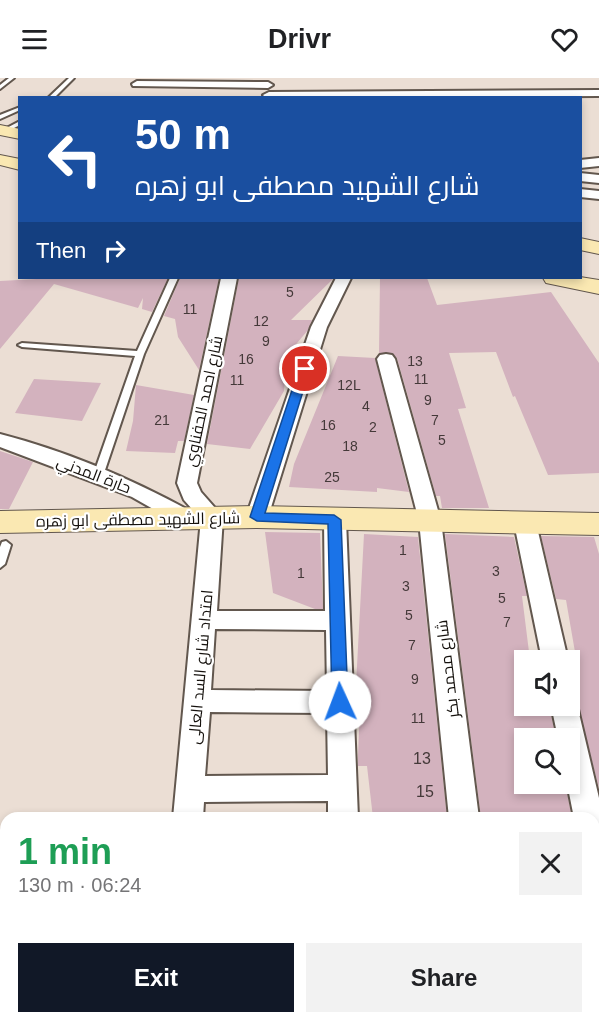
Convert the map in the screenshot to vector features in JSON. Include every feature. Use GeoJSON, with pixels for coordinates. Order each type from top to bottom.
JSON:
{"type":"FeatureCollection","features":[{"type":"Feature","properties":{"kind":"street"},"geometry":{"type":"LineString","coordinates":[[510,96],[523,78]]}},
{"type":"Feature","properties":{"kind":"street"},"geometry":{"type":"LineString","coordinates":[[132,96],[138,81],[224,81],[271,86],[510,96],[599,93]]}},
{"type":"Feature","properties":{"kind":"street"},"geometry":{"type":"LineString","coordinates":[[443,82],[466,82]]}},
{"type":"Feature","properties":{"kind":"street"},"geometry":{"type":"LineString","coordinates":[[0,160],[18,164]]}},
{"type":"Feature","properties":{"kind":"street"},"geometry":{"type":"LineString","coordinates":[[582,164],[599,162]]}},
{"type":"Feature","properties":{"kind":"street"},"geometry":{"type":"LineString","coordinates":[[582,177],[599,179]]}},
{"type":"Feature","properties":{"kind":"street"},"geometry":{"type":"LineString","coordinates":[[582,193],[599,195]]}},
{"type":"Feature","properties":{"kind":"street"},"geometry":{"type":"LineString","coordinates":[[582,244],[599,248]]}},
{"type":"Feature","properties":{"kind":"street","name":"شارع احمد الحفناوي"},"geometry":{"type":"LineString","coordinates":[[198,517],[187,483],[229,279]]}},
{"type":"Feature","properties":{"kind":"street"},"geometry":{"type":"LineString","coordinates":[[257,517],[319,327],[343,279]]}},
{"type":"Feature","properties":{"kind":"street"},"geometry":{"type":"LineString","coordinates":[[559,279],[599,287]]}},
{"type":"Feature","properties":{"kind":"street","name":"شارع محمد بكر"},"geometry":{"type":"LineString","coordinates":[[387,358],[430,520],[464,812]]}},
{"type":"Feature","properties":{"kind":"street","name":"حارة المدني"},"geometry":{"type":"LineString","coordinates":[[0,440],[98,476],[198,517]]}},
{"type":"Feature","properties":{"kind":"street","name":"شارع الشهيد مصطفى ابو زهره"},"geometry":{"type":"LineString","coordinates":[[3,533],[198,517],[599,524]]}},
{"type":"Feature","properties":{"kind":"street","name":"امتداد شارع السد العالى"},"geometry":{"type":"LineString","coordinates":[[188,812],[203,620],[198,517]]}},
{"type":"Feature","properties":{"kind":"street"},"geometry":{"type":"LineString","coordinates":[[334,520],[343,812]]}},
{"type":"Feature","properties":{"kind":"street"},"geometry":{"type":"LineString","coordinates":[[525,523],[553,650]]}},
{"type":"Feature","properties":{"kind":"street"},"geometry":{"type":"LineString","coordinates":[[203,620],[337,621]]}},
{"type":"Feature","properties":{"kind":"street"},"geometry":{"type":"LineString","coordinates":[[197,701],[340,702]]}},
{"type":"Feature","properties":{"kind":"street"},"geometry":{"type":"LineString","coordinates":[[566,716],[588,812]]}},
{"type":"Feature","properties":{"kind":"street"},"geometry":{"type":"LineString","coordinates":[[190,789],[342,789]]}},
{"type":"Feature","properties":{"kind":"lane"},"geometry":{"type":"LineString","coordinates":[[0,87],[12,78]]}},
{"type":"Feature","properties":{"kind":"lane"},"geometry":{"type":"LineString","coordinates":[[51,96],[72,78]]}},
{"type":"Feature","properties":{"kind":"lane"},"geometry":{"type":"LineString","coordinates":[[6,128],[18,111]]}},
{"type":"Feature","properties":{"kind":"lane"},"geometry":{"type":"LineString","coordinates":[[98,476],[140,354],[174,279]]}},
{"type":"Feature","properties":{"kind":"lane"},"geometry":{"type":"LineString","coordinates":[[22,345],[140,354]]}},
{"type":"Feature","properties":{"kind":"lane"},"geometry":{"type":"LineString","coordinates":[[0,564],[3,533]]}},
{"type":"Feature","properties":{"kind":"building"},"geometry":{"type":"Polygon","coordinates":[[[168,279],[152,312],[142,309],[143,298],[138,308],[54,284],[0,349],[0,281],[168,279]]]}},
{"type":"Feature","properties":{"kind":"building"},"geometry":{"type":"Polygon","coordinates":[[[180,279],[219,279],[199,370],[178,337],[175,319],[164,316],[180,279]]]}},
{"type":"Feature","properties":{"kind":"building"},"geometry":{"type":"Polygon","coordinates":[[[239,279],[333,279],[291,320],[312,320],[308,330],[287,355],[284,391],[250,449],[207,444],[239,279]]]}},
{"type":"Feature","properties":{"kind":"building"},"geometry":{"type":"Polygon","coordinates":[[[380,279],[427,279],[437,305],[551,292],[599,363],[599,473],[548,475],[515,396],[513,397],[496,352],[449,353],[466,408],[458,409],[489,508],[442,508],[440,496],[436,496],[397,358],[392,353],[379,353],[380,279]]]}},
{"type":"Feature","properties":{"kind":"building"},"geometry":{"type":"Polygon","coordinates":[[[338,356],[375,358],[409,492],[377,488],[377,492],[289,487],[294,464],[338,356]]]}},
{"type":"Feature","properties":{"kind":"building"},"geometry":{"type":"Polygon","coordinates":[[[34,379],[101,383],[82,421],[15,413],[34,379]]]}},
{"type":"Feature","properties":{"kind":"building"},"geometry":{"type":"Polygon","coordinates":[[[136,385],[194,395],[184,441],[178,441],[175,453],[126,451],[133,421],[136,385]]]}},
{"type":"Feature","properties":{"kind":"building"},"geometry":{"type":"Polygon","coordinates":[[[0,451],[33,462],[9,509],[0,509],[0,451]]]}},
{"type":"Feature","properties":{"kind":"building"},"geometry":{"type":"Polygon","coordinates":[[[265,532],[320,533],[323,609],[315,609],[273,593],[265,532]]]}},
{"type":"Feature","properties":{"kind":"building"},"geometry":{"type":"Polygon","coordinates":[[[364,534],[418,537],[446,812],[372,812],[367,766],[358,766],[361,685],[356,685],[364,534]]]}},
{"type":"Feature","properties":{"kind":"building"},"geometry":{"type":"Polygon","coordinates":[[[445,534],[514,537],[527,596],[522,596],[529,650],[514,650],[514,716],[551,716],[554,728],[514,728],[514,794],[567,794],[571,812],[480,812],[445,534]]]}},
{"type":"Feature","properties":{"kind":"building"},"geometry":{"type":"Polygon","coordinates":[[[541,536],[594,537],[599,554],[599,788],[580,716],[580,650],[575,650],[566,600],[556,599],[541,536]]]}},
{"type":"Feature","properties":{"kind":"route"},"geometry":{"type":"LineString","coordinates":[[305,369],[257,517],[334,520],[340,702]]}}]}
